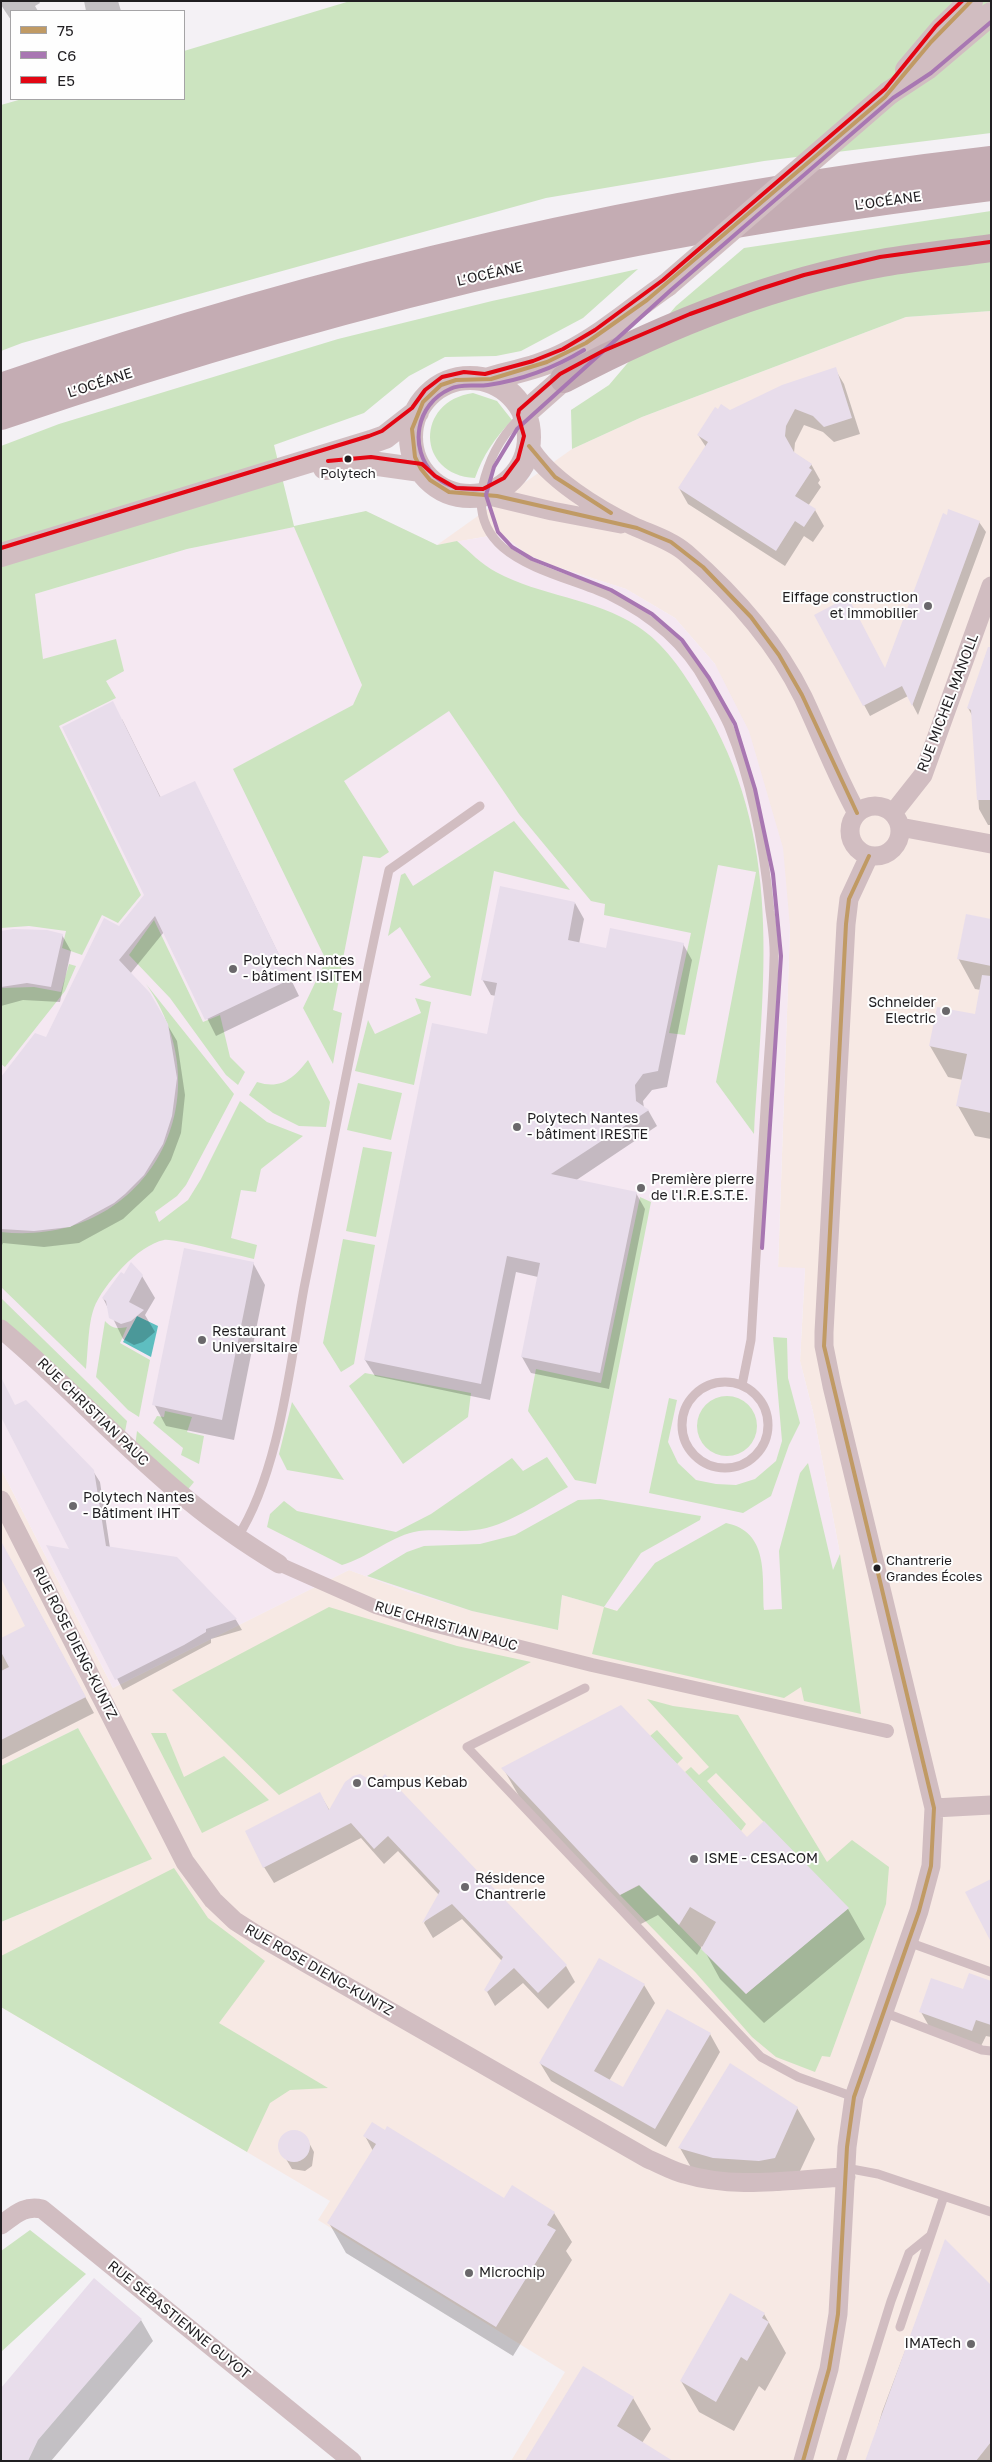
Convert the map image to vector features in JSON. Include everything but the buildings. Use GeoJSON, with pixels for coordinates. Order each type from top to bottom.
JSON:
{"type":"FeatureCollection","features":[{"type":"Feature","properties":{"kind":"highway","name":"L’OCÉANE"},"geometry":{"type":"LineString","coordinates":[[1,387],[192,324],[309,291],[547,233],[672,208],[808,185],[877,174],[991,160]]}},
{"type":"Feature","properties":{"kind":"highway","name":"L’OCÉANE"},"geometry":{"type":"LineString","coordinates":[[1,416],[256,334],[390,298],[539,262],[623,245],[825,210],[991,187]]}},
{"type":"Feature","properties":{"kind":"highway"},"geometry":{"type":"LineString","coordinates":[[564,379],[610,355],[658,334],[805,281],[881,263],[991,248]]}},
{"type":"Feature","properties":{"kind":"street"},"geometry":{"type":"LineString","coordinates":[[889,93],[935,37],[971,1]]}},
{"type":"Feature","properties":{"kind":"street"},"geometry":{"type":"LineString","coordinates":[[524,414],[667,284],[889,93],[927,68],[991,14]]}},
{"type":"Feature","properties":{"kind":"street"},"geometry":{"type":"LineString","coordinates":[[486,380],[535,367],[566,354],[598,335],[667,284]]}},
{"type":"Feature","properties":{"kind":"street"},"geometry":{"type":"LineString","coordinates":[[465,378],[486,380],[505,389],[520,404],[530,436],[524,462],[514,477],[501,488],[482,495],[467,496],[442,489],[421,470],[412,448],[412,424],[417,412],[429,395],[445,383],[465,378]]}},
{"type":"Feature","properties":{"kind":"street"},"geometry":{"type":"LineString","coordinates":[[1,555],[385,437],[417,412]]}},
{"type":"Feature","properties":{"kind":"street"},"geometry":{"type":"LineString","coordinates":[[529,446],[540,462],[569,488],[632,526],[659,537],[684,551],[754,621],[787,669],[802,696],[843,788],[857,813]]}},
{"type":"Feature","properties":{"kind":"street"},"geometry":{"type":"LineString","coordinates":[[269,474],[371,463],[421,470]]}},
{"type":"Feature","properties":{"kind":"street"},"geometry":{"type":"LineString","coordinates":[[482,495],[552,511],[632,526]]}},
{"type":"Feature","properties":{"kind":"street","name":"RUE MICHEL MANOLL"},"geometry":{"type":"LineString","coordinates":[[897,820],[923,774],[991,586]]}},
{"type":"Feature","properties":{"kind":"street"},"geometry":{"type":"LineString","coordinates":[[897,820],[900,838],[891,851],[881,856],[869,856],[857,849],[851,840],[850,826],[857,813],[866,807],[877,806],[897,820],[991,844]]}},
{"type":"Feature","properties":{"kind":"street"},"geometry":{"type":"LineString","coordinates":[[802,2461],[829,2369],[836,2324],[850,2120],[854,2097],[919,1911],[931,1866],[934,1808],[824,1346],[829,1214],[846,924],[852,892],[869,856]]}},
{"type":"Feature","properties":{"kind":"street","name":"RUE CHRISTIAN PAUC"},"geometry":{"type":"LineString","coordinates":[[1,1329],[38,1359],[188,1500],[237,1538],[279,1564],[376,1607],[433,1625],[592,1665],[887,1731]]}},
{"type":"Feature","properties":{"kind":"street","name":"RUE ROSE DIENG-KUNTZ"},"geometry":{"type":"LineString","coordinates":[[1,1500],[185,1862],[213,1900],[236,1921],[314,1969],[648,2159],[684,2174],[754,2184],[846,2172]]}},
{"type":"Feature","properties":{"kind":"street"},"geometry":{"type":"LineString","coordinates":[[934,1808],[991,1806]]}},
{"type":"Feature","properties":{"kind":"street","name":"RUE SÉBASTIENNE GUYOT"},"geometry":{"type":"LineString","coordinates":[[1,2225],[25,2209],[32,2207],[42,2209],[352,2461]]}},
{"type":"Feature","properties":{"kind":"lane"},"geometry":{"type":"LineString","coordinates":[[524,414],[512,425],[488,465],[480,502],[493,536],[508,552],[529,565],[608,595],[648,619],[678,644],[704,681],[729,726],[750,790],[767,875],[775,956],[751,1340],[742,1385]]}},
{"type":"Feature","properties":{"kind":"lane"},"geometry":{"type":"LineString","coordinates":[[237,1538],[249,1520],[260,1495],[281,1410],[364,980],[389,870],[480,806]]}},
{"type":"Feature","properties":{"kind":"lane"},"geometry":{"type":"LineString","coordinates":[[714,1382],[733,1382],[742,1385],[758,1396],[764,1404],[769,1423],[765,1442],[760,1450],[746,1463],[727,1468],[708,1464],[693,1453],[687,1445],[682,1426],[686,1407],[697,1392],[714,1382]]}},
{"type":"Feature","properties":{"kind":"lane"},"geometry":{"type":"LineString","coordinates":[[585,1688],[467,1747],[761,2057],[798,2077],[854,2097]]}},
{"type":"Feature","properties":{"kind":"lane"},"geometry":{"type":"LineString","coordinates":[[908,1942],[991,1972]]}},
{"type":"Feature","properties":{"kind":"lane"},"geometry":{"type":"LineString","coordinates":[[883,2012],[982,2050],[991,2051]]}},
{"type":"Feature","properties":{"kind":"lane"},"geometry":{"type":"LineString","coordinates":[[846,2172],[878,2174],[991,2212]]}},
{"type":"Feature","properties":{"kind":"lane"},"geometry":{"type":"LineString","coordinates":[[900,2328],[944,2196]]}},
{"type":"Feature","properties":{"kind":"lane"},"geometry":{"type":"LineString","coordinates":[[840,2461],[891,2301],[909,2253],[930,2236]]}},
{"type":"Feature","properties":{"kind":"shaded area"},"geometry":{"type":"Polygon","coordinates":[[[991,311],[991,2461],[511,2461],[565,2372],[318,2220],[330,2201],[1,2007],[1,1922],[151,1859],[78,1728],[1,1766],[1,1469],[113,1688],[349,1570],[409,1592],[558,1630],[562,1595],[638,1616],[830,1579],[840,1554],[813,1412],[800,1361],[805,1269],[778,1268],[790,927],[715,664],[675,618],[626,589],[554,566],[528,555],[501,534],[437,545],[572,449],[642,417],[906,317],[991,311]]]}},
{"type":"Feature","properties":{"kind":"shaded area"},"geometry":{"type":"Polygon","coordinates":[[[366,511],[437,545],[501,534],[528,555],[554,566],[626,589],[675,618],[715,664],[749,731],[783,848],[790,927],[778,1267],[805,1268],[800,1361],[813,1412],[840,1554],[830,1579],[783,1609],[638,1616],[562,1595],[558,1630],[472,1611],[409,1592],[349,1570],[113,1688],[1,1469],[1,604],[187,549],[366,511]]]}},
{"type":"Feature","properties":{"kind":"green space"},"geometry":{"type":"Polygon","coordinates":[[[350,1],[991,1],[991,133],[764,161],[546,198],[22,343],[1,351],[1,105],[18,100],[185,100],[185,51],[350,1]]]}},
{"type":"Feature","properties":{"kind":"green space"},"geometry":{"type":"Polygon","coordinates":[[[991,211],[991,311],[906,317],[642,417],[572,449],[571,410],[609,385],[676,306],[744,248],[991,211]]]}},
{"type":"Feature","properties":{"kind":"green space"},"geometry":{"type":"Polygon","coordinates":[[[638,269],[583,318],[521,351],[496,356],[445,357],[409,376],[364,413],[274,445],[294,526],[366,511],[437,545],[457,541],[486,566],[496,572],[531,587],[603,609],[637,626],[665,650],[680,669],[700,700],[727,752],[746,805],[757,858],[763,911],[764,966],[754,1134],[716,1082],[756,872],[718,865],[685,1035],[669,1033],[691,933],[604,915],[605,904],[591,901],[519,814],[449,711],[344,781],[389,852],[380,858],[363,856],[333,1010],[342,1013],[333,1064],[303,1008],[326,960],[233,769],[353,705],[362,685],[294,527],[187,549],[35,594],[43,659],[116,639],[124,671],[106,681],[116,698],[59,726],[141,895],[118,923],[102,915],[82,955],[62,948],[66,931],[29,926],[1,928],[1,446],[59,424],[338,339],[492,301],[638,269]]]}},
{"type":"Feature","properties":{"kind":"green space"},"geometry":{"type":"Polygon","coordinates":[[[473,393],[497,401],[512,420],[490,447],[475,478],[456,474],[442,465],[433,452],[430,437],[433,423],[441,409],[454,399],[473,393]]]}},
{"type":"Feature","properties":{"kind":"green space"},"geometry":{"type":"Polygon","coordinates":[[[514,821],[570,890],[494,871],[471,996],[419,985],[431,977],[400,927],[388,936],[401,875],[405,873],[413,886],[514,821]]]}},
{"type":"Feature","properties":{"kind":"green space"},"geometry":{"type":"Polygon","coordinates":[[[154,920],[203,1022],[220,1015],[230,1057],[245,1072],[238,1085],[226,1075],[170,998],[129,955],[154,920]]]}},
{"type":"Feature","properties":{"kind":"green space"},"geometry":{"type":"Polygon","coordinates":[[[69,964],[76,966],[65,991],[5,1067],[1,1064],[1,988],[34,987],[61,992],[69,964]]]}},
{"type":"Feature","properties":{"kind":"green space"},"geometry":{"type":"Polygon","coordinates":[[[146,984],[234,1094],[186,1185],[177,1196],[155,1212],[159,1222],[188,1200],[201,1179],[240,1101],[267,1122],[303,1136],[261,1169],[256,1192],[241,1190],[231,1238],[257,1245],[254,1259],[170,1240],[154,1243],[143,1250],[113,1278],[94,1308],[89,1330],[86,1369],[1,1287],[1,1232],[52,1231],[96,1216],[131,1191],[158,1158],[174,1118],[178,1074],[169,1029],[146,984]]]}},
{"type":"Feature","properties":{"kind":"green space"},"geometry":{"type":"Polygon","coordinates":[[[415,998],[431,1002],[414,1085],[355,1071],[368,1020],[375,1034],[421,1013],[415,998]]]}},
{"type":"Feature","properties":{"kind":"green space"},"geometry":{"type":"Polygon","coordinates":[[[308,1060],[330,1102],[326,1127],[299,1126],[273,1113],[249,1095],[257,1082],[273,1084],[286,1081],[298,1072],[308,1060]]]}},
{"type":"Feature","properties":{"kind":"green space"},"geometry":{"type":"Polygon","coordinates":[[[358,1083],[402,1093],[391,1140],[347,1130],[358,1083]]]}},
{"type":"Feature","properties":{"kind":"green space"},"geometry":{"type":"Polygon","coordinates":[[[363,1147],[392,1152],[376,1237],[346,1231],[363,1147]]]}},
{"type":"Feature","properties":{"kind":"green space"},"geometry":{"type":"Polygon","coordinates":[[[640,1197],[651,1202],[596,1484],[575,1480],[528,1411],[536,1369],[601,1383],[640,1197]]]}},
{"type":"Feature","properties":{"kind":"green space"},"geometry":{"type":"Polygon","coordinates":[[[343,1239],[375,1245],[354,1364],[341,1372],[323,1343],[343,1239]]]}},
{"type":"Feature","properties":{"kind":"green space"},"geometry":{"type":"Polygon","coordinates":[[[1,1298],[127,1421],[124,1437],[1,1319],[1,1298]]]}},
{"type":"Feature","properties":{"kind":"green space"},"geometry":{"type":"Polygon","coordinates":[[[105,1321],[115,1328],[127,1327],[120,1343],[150,1360],[139,1417],[128,1410],[96,1377],[105,1321]]]}},
{"type":"Feature","properties":{"kind":"green space"},"geometry":{"type":"Polygon","coordinates":[[[773,1337],[787,1338],[788,1378],[800,1423],[789,1445],[771,1496],[743,1513],[649,1493],[669,1398],[677,1400],[668,1442],[678,1463],[696,1480],[736,1485],[755,1479],[776,1461],[782,1441],[773,1337]]]}},
{"type":"Feature","properties":{"kind":"green space"},"geometry":{"type":"Polygon","coordinates":[[[365,1373],[471,1393],[468,1417],[403,1464],[349,1386],[365,1373]]]}},
{"type":"Feature","properties":{"kind":"green space"},"geometry":{"type":"Polygon","coordinates":[[[727,1396],[744,1401],[752,1409],[757,1426],[752,1443],[744,1451],[727,1456],[710,1451],[702,1443],[697,1426],[702,1409],[710,1401],[727,1396]]]}},
{"type":"Feature","properties":{"kind":"green space"},"geometry":{"type":"Polygon","coordinates":[[[292,1402],[344,1480],[287,1470],[279,1454],[292,1402]]]}},
{"type":"Feature","properties":{"kind":"green space"},"geometry":{"type":"Polygon","coordinates":[[[165,1411],[192,1417],[187,1432],[204,1436],[199,1464],[181,1455],[183,1448],[153,1423],[157,1416],[164,1417],[165,1411]]]}},
{"type":"Feature","properties":{"kind":"green space"},"geometry":{"type":"Polygon","coordinates":[[[137,1431],[194,1482],[185,1493],[135,1447],[137,1431]]]}},
{"type":"Feature","properties":{"kind":"green space"},"geometry":{"type":"Polygon","coordinates":[[[547,1457],[568,1487],[523,1513],[487,1528],[460,1531],[430,1530],[414,1532],[395,1539],[360,1558],[342,1565],[267,1527],[270,1514],[284,1501],[297,1511],[396,1532],[431,1514],[512,1458],[523,1471],[547,1457]]]}},
{"type":"Feature","properties":{"kind":"green space"},"geometry":{"type":"Polygon","coordinates":[[[808,1463],[833,1570],[840,1554],[861,1714],[804,1701],[801,1687],[784,1698],[592,1654],[604,1607],[617,1611],[655,1563],[726,1523],[740,1528],[750,1535],[756,1545],[762,1569],[764,1610],[782,1609],[779,1551],[800,1473],[808,1463]]]}},
{"type":"Feature","properties":{"kind":"green space"},"geometry":{"type":"Polygon","coordinates":[[[600,1499],[701,1516],[700,1520],[641,1553],[604,1607],[562,1595],[558,1630],[472,1611],[367,1576],[407,1552],[424,1546],[480,1544],[515,1535],[578,1500],[600,1499]]]}},
{"type":"Feature","properties":{"kind":"green space"},"geometry":{"type":"Polygon","coordinates":[[[329,1607],[457,1646],[531,1662],[279,1795],[172,1690],[329,1607]]]}},
{"type":"Feature","properties":{"kind":"green space"},"geometry":{"type":"Polygon","coordinates":[[[647,1699],[673,1706],[738,1715],[827,1862],[852,1840],[889,1867],[886,1904],[830,2057],[822,2056],[815,2072],[776,2057],[752,2037],[696,1973],[620,1895],[640,1885],[746,1994],[848,1908],[716,1773],[707,1781],[746,1824],[741,1831],[685,1772],[691,1767],[699,1775],[709,1767],[647,1699]]]}},
{"type":"Feature","properties":{"kind":"green space"},"geometry":{"type":"Polygon","coordinates":[[[78,1728],[152,1859],[1,1922],[1,1766],[78,1728]]]}},
{"type":"Feature","properties":{"kind":"green space"},"geometry":{"type":"Polygon","coordinates":[[[657,1730],[683,1758],[677,1764],[650,1736],[657,1730]]]}},
{"type":"Feature","properties":{"kind":"green space"},"geometry":{"type":"Polygon","coordinates":[[[151,1733],[166,1733],[184,1777],[224,1756],[269,1800],[202,1833],[151,1733]]]}},
{"type":"Feature","properties":{"kind":"green space"},"geometry":{"type":"Polygon","coordinates":[[[174,1868],[208,1918],[265,1961],[219,2023],[328,2088],[290,2090],[270,2103],[247,2152],[1,2007],[1,1956],[174,1868]]]}},
{"type":"Feature","properties":{"kind":"green space"},"geometry":{"type":"Polygon","coordinates":[[[30,2230],[86,2274],[1,2352],[1,2251],[30,2230]]]}},
{"type":"Feature","properties":{"kind":"water"},"geometry":{"type":"Polygon","coordinates":[[[137,1316],[158,1326],[151,1357],[123,1342],[137,1316]]]}},
{"type":"Feature","properties":{"kind":"transit line","name":"E5"},"geometry":{"type":"LineString","coordinates":[[1,548],[369,436],[382,431],[412,408],[425,390],[442,377],[464,372],[485,374],[533,361],[563,349],[595,330],[663,280],[885,89],[936,26],[962,1]]}},
{"type":"Feature","properties":{"kind":"transit line","name":"75"},"geometry":{"type":"LineString","coordinates":[[857,813],[802,695],[779,655],[751,617],[703,567],[671,542],[637,528],[497,496],[449,492],[430,480],[421,469],[415,457],[412,429],[423,402],[441,385],[456,380],[491,379],[547,362],[586,343],[647,300],[885,97],[931,42],[971,1]]}},
{"type":"Feature","properties":{"kind":"transit line","name":"C6"},"geometry":{"type":"LineString","coordinates":[[762,1248],[781,956],[773,874],[755,789],[735,724],[709,678],[682,640],[652,614],[611,590],[532,559],[512,547],[498,532],[486,495],[494,467],[517,429],[671,290],[893,98],[931,73],[991,22]]}},
{"type":"Feature","properties":{"kind":"transit line","name":"E5"},"geometry":{"type":"LineString","coordinates":[[328,461],[371,457],[422,464],[435,476],[456,488],[483,489],[504,478],[518,459],[524,436],[518,415],[519,410],[560,374],[603,351],[690,314],[804,275],[880,257],[990,242]]}},
{"type":"Feature","properties":{"kind":"transit line","name":"C6"},"geometry":{"type":"LineString","coordinates":[[480,489],[467,489],[444,483],[434,475],[426,464],[419,440],[423,416],[430,405],[438,396],[455,387],[501,383],[549,368],[584,350]]}},
{"type":"Feature","properties":{"kind":"transit line","name":"75"},"geometry":{"type":"LineString","coordinates":[[529,446],[555,477],[611,513]]}},
{"type":"Feature","properties":{"kind":"transit line","name":"75"},"geometry":{"type":"LineString","coordinates":[[803,2461],[829,2369],[838,2314],[847,2147],[854,2097],[919,1911],[931,1866],[934,1808],[824,1346],[846,924],[849,899],[869,856]]}},
{"type":"Feature","properties":{"kind":"place","name":"Polytech"},"geometry":{"type":"Point","coordinates":[348,459]}},
{"type":"Feature","properties":{"kind":"place","name":"Eiffage construction et immobilier"},"geometry":{"type":"Point","coordinates":[928,606]}},
{"type":"Feature","properties":{"kind":"place","name":"Polytech Nantes - bâtiment ISITEM"},"geometry":{"type":"Point","coordinates":[233,969]}},
{"type":"Feature","properties":{"kind":"place","name":"Schneider Electric"},"geometry":{"type":"Point","coordinates":[946,1011]}},
{"type":"Feature","properties":{"kind":"place","name":"Polytech Nantes - bâtiment IRESTE"},"geometry":{"type":"Point","coordinates":[517,1127]}},
{"type":"Feature","properties":{"kind":"place","name":"Première pierre de l'I.R.E.S.T.E."},"geometry":{"type":"Point","coordinates":[641,1188]}},
{"type":"Feature","properties":{"kind":"place","name":"Restaurant Universitaire"},"geometry":{"type":"Point","coordinates":[202,1340]}},
{"type":"Feature","properties":{"kind":"place","name":"Polytech Nantes - Bâtiment IHT"},"geometry":{"type":"Point","coordinates":[73,1506]}},
{"type":"Feature","properties":{"kind":"place","name":"Chantrerie Grandes Écoles"},"geometry":{"type":"Point","coordinates":[877,1568]}},
{"type":"Feature","properties":{"kind":"place","name":"Campus Kebab"},"geometry":{"type":"Point","coordinates":[357,1783]}},
{"type":"Feature","properties":{"kind":"place","name":"ISME - CESACOM"},"geometry":{"type":"Point","coordinates":[694,1859]}},
{"type":"Feature","properties":{"kind":"place","name":"Résidence Chantrerie"},"geometry":{"type":"Point","coordinates":[465,1887]}},
{"type":"Feature","properties":{"kind":"place","name":"Microchip"},"geometry":{"type":"Point","coordinates":[469,2273]}},
{"type":"Feature","properties":{"kind":"place","name":"IMATech"},"geometry":{"type":"Point","coordinates":[971,2344]}}]}
